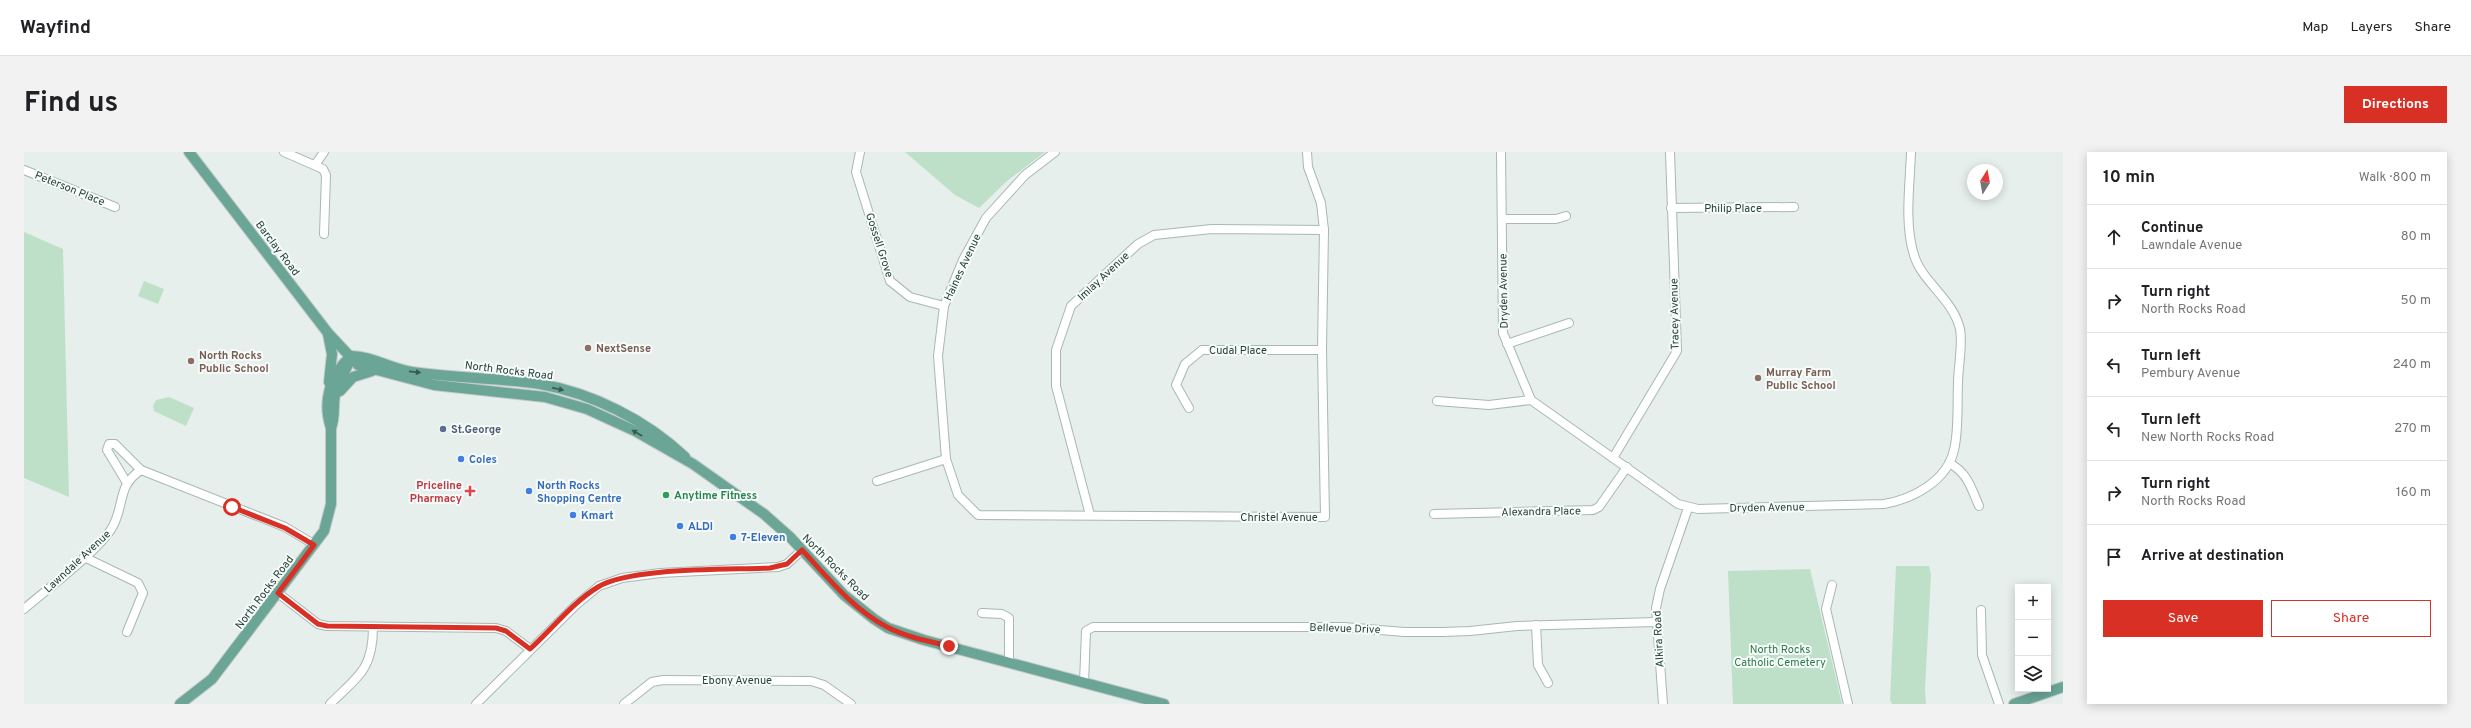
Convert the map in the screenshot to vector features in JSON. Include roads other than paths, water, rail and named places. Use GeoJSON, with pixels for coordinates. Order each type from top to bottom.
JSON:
{"type":"FeatureCollection","features":[{"type":"Feature","properties":{"kind":"main road","name":"Barclay Road"},"geometry":{"type":"LineString","coordinates":[[189,152],[328,332],[351,356]]}},
{"type":"Feature","properties":{"kind":"main road"},"geometry":{"type":"LineString","coordinates":[[328,332],[332,354],[329,386]]}},
{"type":"Feature","properties":{"kind":"main road","name":"North Rocks Road"},"geometry":{"type":"LineString","coordinates":[[351,356],[358,365],[374,371],[434,385],[528,394],[574,404],[635,431],[693,464],[764,514],[802,550],[844,594],[874,620],[888,628],[908,636],[1164,704]]}},
{"type":"Feature","properties":{"kind":"main road","name":"North Rocks Road"},"geometry":{"type":"LineString","coordinates":[[180,704],[212,679],[324,531],[330,514],[331,428],[334,419],[336,390],[348,368],[351,356]]}},
{"type":"Feature","properties":{"kind":"main road","name":"North Rocks Road"},"geometry":{"type":"LineString","coordinates":[[331,428],[327,417],[329,386],[337,370],[351,356],[364,356],[388,367],[412,372],[525,382],[569,391],[605,404],[639,423],[674,446],[693,464]]}},
{"type":"Feature","properties":{"kind":"main road"},"geometry":{"type":"LineString","coordinates":[[335,402],[347,382],[359,374],[374,371]]}},
{"type":"Feature","properties":{"kind":"main road"},"geometry":{"type":"LineString","coordinates":[[2014,704],[2063,687]]}},
{"type":"Feature","properties":{"kind":"street"},"geometry":{"type":"LineString","coordinates":[[284,152],[323,169],[328,181],[324,234]]}},
{"type":"Feature","properties":{"kind":"street"},"geometry":{"type":"LineString","coordinates":[[315,165],[324,152]]}},
{"type":"Feature","properties":{"kind":"street","name":"Gossell Grove"},"geometry":{"type":"LineString","coordinates":[[860,152],[856,172],[890,281],[910,297],[944,306]]}},
{"type":"Feature","properties":{"kind":"street","name":"Haines Avenue"},"geometry":{"type":"LineString","coordinates":[[946,459],[938,356],[944,306],[963,260],[986,218],[1025,175],[1055,152]]}},
{"type":"Feature","properties":{"kind":"street","name":"Christel Avenue"},"geometry":{"type":"LineString","coordinates":[[946,459],[958,495],[978,515],[1325,517],[1322,350],[1324,230],[1321,203],[1308,167],[1307,152]]}},
{"type":"Feature","properties":{"kind":"street","name":"Dryden Avenue"},"geometry":{"type":"LineString","coordinates":[[1501,152],[1503,333],[1532,400],[1678,504],[1688,508],[1884,504],[1901,501],[1920,492],[1934,481],[1949,463],[1956,441],[1960,329],[1951,308],[1914,256],[1910,230],[1911,152]]}},
{"type":"Feature","properties":{"kind":"street","name":"Tracey Avenue"},"geometry":{"type":"LineString","coordinates":[[1613,458],[1676,351],[1670,152]]}},
{"type":"Feature","properties":{"kind":"street","name":"Peterson Place"},"geometry":{"type":"LineString","coordinates":[[24,170],[115,207]]}},
{"type":"Feature","properties":{"kind":"street","name":"Philip Place"},"geometry":{"type":"LineString","coordinates":[[1671,208],[1794,207]]}},
{"type":"Feature","properties":{"kind":"street"},"geometry":{"type":"LineString","coordinates":[[1502,219],[1556,219],[1566,216]]}},
{"type":"Feature","properties":{"kind":"street","name":"Imlay Avenue"},"geometry":{"type":"LineString","coordinates":[[1090,515],[1056,386],[1056,350],[1071,306],[1138,244],[1154,235],[1212,229],[1324,230]]}},
{"type":"Feature","properties":{"kind":"street"},"geometry":{"type":"LineString","coordinates":[[1508,344],[1568,323]]}},
{"type":"Feature","properties":{"kind":"street","name":"Cudal Place"},"geometry":{"type":"LineString","coordinates":[[1189,408],[1176,385],[1185,364],[1202,350],[1322,350]]}},
{"type":"Feature","properties":{"kind":"street"},"geometry":{"type":"LineString","coordinates":[[1438,401],[1489,405],[1532,400]]}},
{"type":"Feature","properties":{"kind":"street"},"geometry":{"type":"LineString","coordinates":[[127,483],[108,450],[109,444],[114,444],[141,470],[285,528],[314,545]]}},
{"type":"Feature","properties":{"kind":"street"},"geometry":{"type":"LineString","coordinates":[[877,481],[946,459]]}},
{"type":"Feature","properties":{"kind":"street"},"geometry":{"type":"LineString","coordinates":[[1949,463],[1962,471],[1967,478],[1979,506]]}},
{"type":"Feature","properties":{"kind":"street","name":"Alexandra Place"},"geometry":{"type":"LineString","coordinates":[[1434,514],[1593,510],[1599,507],[1627,467]]}},
{"type":"Feature","properties":{"kind":"street","name":"Lawndale Avenue"},"geometry":{"type":"LineString","coordinates":[[24,610],[84,557],[113,526],[129,478],[141,470]]}},
{"type":"Feature","properties":{"kind":"street","name":"Alkira Road"},"geometry":{"type":"LineString","coordinates":[[1662,704],[1656,622],[1660,589],[1688,508]]}},
{"type":"Feature","properties":{"kind":"street"},"geometry":{"type":"LineString","coordinates":[[476,704],[530,649],[589,594],[611,581],[660,573],[770,568],[787,564],[802,550]]}},
{"type":"Feature","properties":{"kind":"street"},"geometry":{"type":"LineString","coordinates":[[84,557],[138,583],[142,593],[127,632]]}},
{"type":"Feature","properties":{"kind":"street"},"geometry":{"type":"LineString","coordinates":[[1832,585],[1826,609],[1848,704]]}},
{"type":"Feature","properties":{"kind":"street"},"geometry":{"type":"LineString","coordinates":[[278,593],[318,624],[373,627],[496,628],[506,631],[530,649]]}},
{"type":"Feature","properties":{"kind":"street"},"geometry":{"type":"LineString","coordinates":[[1981,610],[1982,655],[1999,704]]}},
{"type":"Feature","properties":{"kind":"street"},"geometry":{"type":"LineString","coordinates":[[982,613],[1002,614],[1009,618],[1009,662]]}},
{"type":"Feature","properties":{"kind":"street","name":"Bellevue Drive"},"geometry":{"type":"LineString","coordinates":[[1084,683],[1086,631],[1093,627],[1344,627],[1404,632],[1443,632],[1536,625],[1656,622]]}},
{"type":"Feature","properties":{"kind":"street"},"geometry":{"type":"LineString","coordinates":[[1536,625],[1538,665],[1548,683]]}},
{"type":"Feature","properties":{"kind":"street"},"geometry":{"type":"LineString","coordinates":[[330,704],[363,671],[369,662],[372,651],[373,627]]}},
{"type":"Feature","properties":{"kind":"street","name":"Ebony Avenue"},"geometry":{"type":"LineString","coordinates":[[624,704],[652,682],[678,680],[811,680],[824,685],[851,704]]}},
{"type":"Feature","properties":{"kind":"place","name":"NextSense"},"geometry":{"type":"Point","coordinates":[588,348]}},
{"type":"Feature","properties":{"kind":"place","name":"North Rocks Public School"},"geometry":{"type":"Point","coordinates":[191,361]}},
{"type":"Feature","properties":{"kind":"place","name":"Murray Farm Public School"},"geometry":{"type":"Point","coordinates":[1758,378]}},
{"type":"Feature","properties":{"kind":"place","name":"St.George"},"geometry":{"type":"Point","coordinates":[443,429]}},
{"type":"Feature","properties":{"kind":"place","name":"Coles"},"geometry":{"type":"Point","coordinates":[461,459]}},
{"type":"Feature","properties":{"kind":"place","name":"Priceline Pharmacy"},"geometry":{"type":"Point","coordinates":[470,491]}},
{"type":"Feature","properties":{"kind":"place","name":"North Rocks Shopping Centre"},"geometry":{"type":"Point","coordinates":[529,491]}},
{"type":"Feature","properties":{"kind":"place","name":"Anytime Fitness"},"geometry":{"type":"Point","coordinates":[666,495]}},
{"type":"Feature","properties":{"kind":"place","name":"Kmart"},"geometry":{"type":"Point","coordinates":[573,515]}},
{"type":"Feature","properties":{"kind":"place","name":"ALDI"},"geometry":{"type":"Point","coordinates":[680,526]}},
{"type":"Feature","properties":{"kind":"place","name":"7-Eleven"},"geometry":{"type":"Point","coordinates":[733,537]}},
{"type":"Feature","properties":{"kind":"park label","name":"North Rocks Catholic Cemetery"},"geometry":{"type":"Point","coordinates":[1780,655]}}]}
